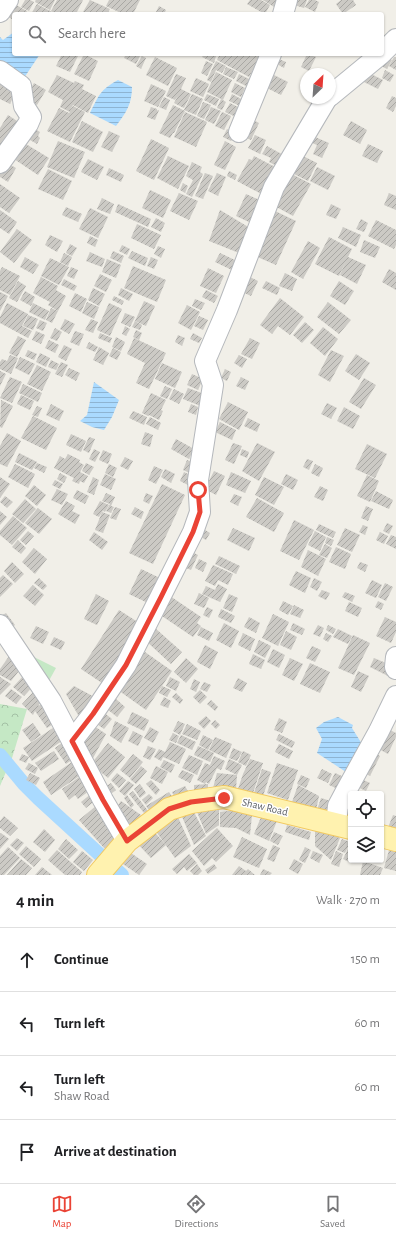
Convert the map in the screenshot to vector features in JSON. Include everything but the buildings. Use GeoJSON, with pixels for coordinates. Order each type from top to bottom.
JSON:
{"type":"FeatureCollection","features":[{"type":"Feature","properties":{"kind":"main road","name":"Shaw Road"},"geometry":{"type":"LineString","coordinates":[[98,875],[124,844],[169,809],[191,802],[224,798],[344,826]]}},
{"type":"Feature","properties":{"kind":"main road"},"geometry":{"type":"LineString","coordinates":[[384,837],[396,840]]}},
{"type":"Feature","properties":{"kind":"street"},"geometry":{"type":"LineString","coordinates":[[0,12],[8,0]]}},
{"type":"Feature","properties":{"kind":"street"},"geometry":{"type":"LineString","coordinates":[[284,12],[287,0]]}},
{"type":"Feature","properties":{"kind":"street"},"geometry":{"type":"LineString","coordinates":[[384,50],[396,39]]}},
{"type":"Feature","properties":{"kind":"street"},"geometry":{"type":"LineString","coordinates":[[239,132],[270,56]]}},
{"type":"Feature","properties":{"kind":"street"},"geometry":{"type":"LineString","coordinates":[[336,91],[377,56]]}},
{"type":"Feature","properties":{"kind":"street"},"geometry":{"type":"LineString","coordinates":[[0,71],[21,86],[24,106],[30,117],[28,124],[0,163]]}},
{"type":"Feature","properties":{"kind":"street"},"geometry":{"type":"LineString","coordinates":[[72,741],[93,714],[126,665],[193,532],[200,512],[198,480],[213,385],[205,361],[227,310],[274,187],[323,104]]}},
{"type":"Feature","properties":{"kind":"street"},"geometry":{"type":"LineString","coordinates":[[0,624],[51,701],[103,800],[124,844]]}},
{"type":"Feature","properties":{"kind":"street"},"geometry":{"type":"LineString","coordinates":[[396,657],[396,669]]}},
{"type":"Feature","properties":{"kind":"street"},"geometry":{"type":"LineString","coordinates":[[344,826],[338,806],[379,731],[396,696]]}},
{"type":"Feature","properties":{"kind":"green space"},"geometry":{"type":"Polygon","coordinates":[[[22,651],[56,668],[46,686],[22,651]]]}},
{"type":"Feature","properties":{"kind":"green space"},"geometry":{"type":"Polygon","coordinates":[[[0,704],[27,709],[12,758],[0,786],[0,704]]]}},
{"type":"Feature","properties":{"kind":"water"},"geometry":{"type":"Polygon","coordinates":[[[12,33],[12,56],[39,56],[24,78],[0,64],[0,37],[3,40],[12,33]]]}},
{"type":"Feature","properties":{"kind":"water"},"geometry":{"type":"Polygon","coordinates":[[[118,80],[132,87],[128,108],[116,126],[90,113],[104,90],[118,80]]]}},
{"type":"Feature","properties":{"kind":"water"},"geometry":{"type":"Polygon","coordinates":[[[94,382],[119,400],[112,417],[104,430],[92,427],[80,421],[87,415],[94,382]]]}},
{"type":"Feature","properties":{"kind":"water"},"geometry":{"type":"Polygon","coordinates":[[[338,717],[353,725],[352,728],[362,744],[349,774],[317,753],[322,739],[316,728],[324,722],[338,717]]]}},
{"type":"Feature","properties":{"kind":"waterway"},"geometry":{"type":"LineString","coordinates":[[0,755],[24,784],[38,798],[122,875]]}},
{"type":"Feature","properties":{"kind":"route"},"geometry":{"type":"LineString","coordinates":[[198,490],[200,512],[193,532],[161,597],[126,665],[93,714],[72,741],[103,800],[127,841],[169,809],[191,802],[224,798]]}}]}
